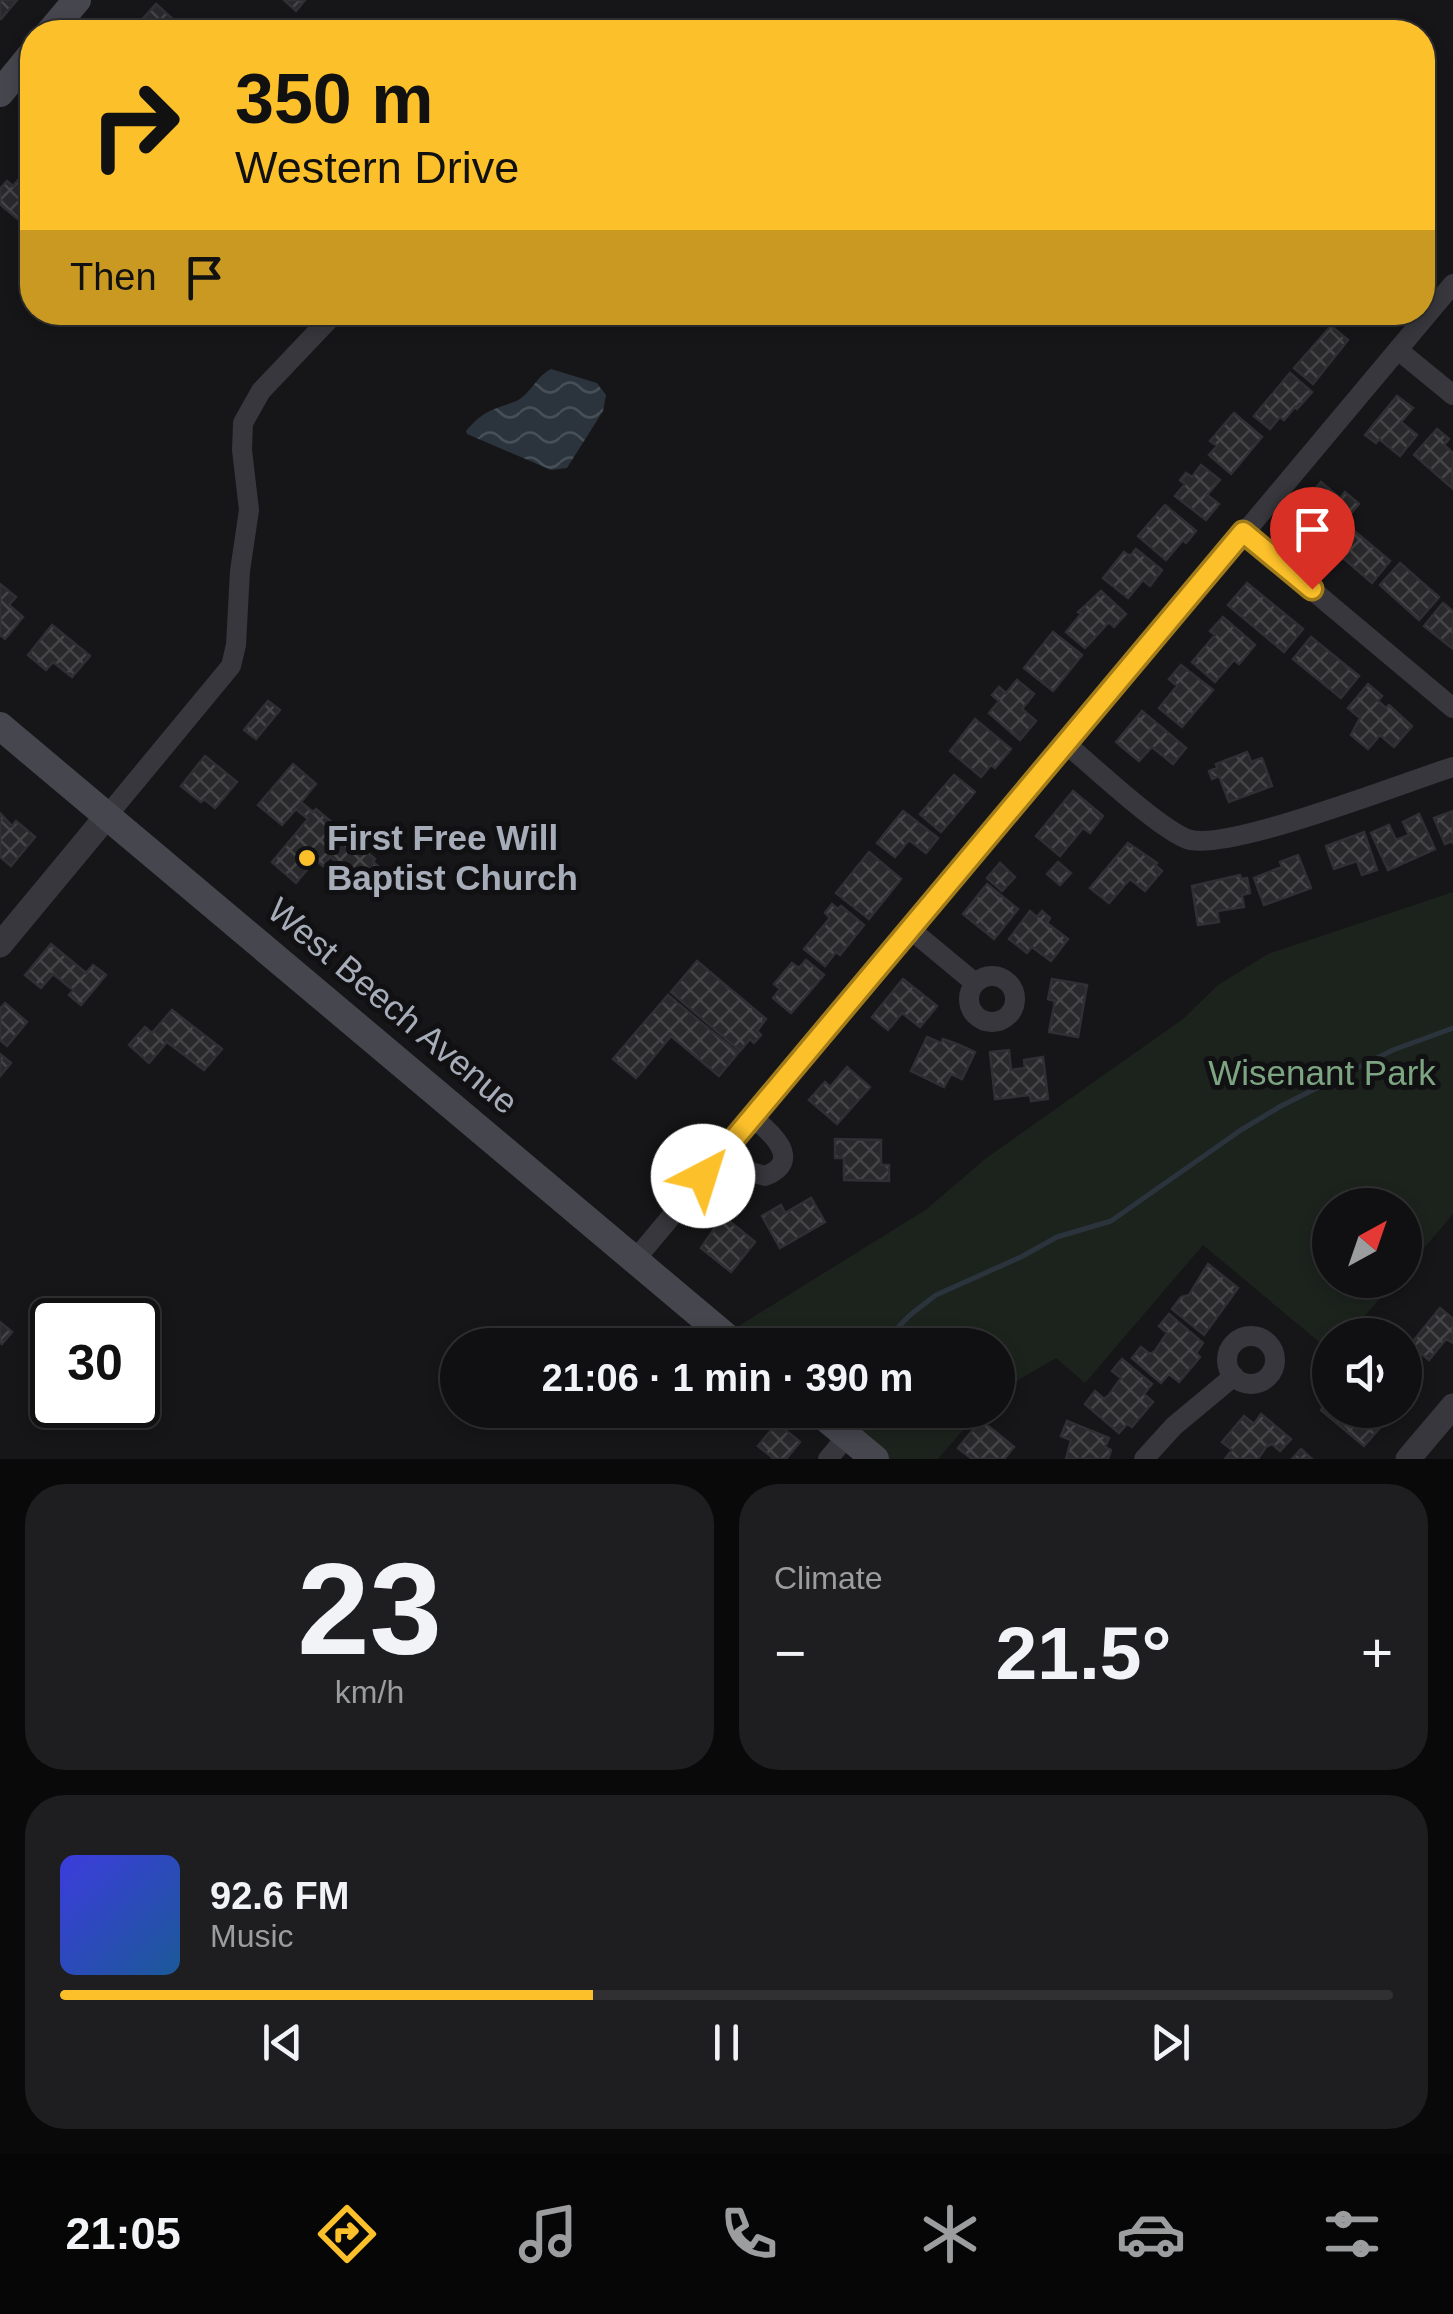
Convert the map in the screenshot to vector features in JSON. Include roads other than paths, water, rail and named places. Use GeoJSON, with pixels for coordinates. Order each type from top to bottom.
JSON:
{"type":"FeatureCollection","features":[{"type":"Feature","properties":{"kind":"main road"},"geometry":{"type":"LineString","coordinates":[[60,20],[78,0]]}},
{"type":"Feature","properties":{"kind":"main road"},"geometry":{"type":"LineString","coordinates":[[0,93],[20,69]]}},
{"type":"Feature","properties":{"kind":"main road","name":"West Beech Avenue"},"geometry":{"type":"LineString","coordinates":[[2,732],[360,1026],[715,1328]]}},
{"type":"Feature","properties":{"kind":"main road"},"geometry":{"type":"LineString","coordinates":[[838,1428],[875,1459]]}},
{"type":"Feature","properties":{"kind":"street"},"geometry":{"type":"LineString","coordinates":[[1435,306],[1453,284]]}},
{"type":"Feature","properties":{"kind":"street"},"geometry":{"type":"LineString","coordinates":[[0,945],[232,666],[248,510],[243,423],[261,390],[324,325]]}},
{"type":"Feature","properties":{"kind":"street"},"geometry":{"type":"LineString","coordinates":[[634,1261],[1419,325]]}},
{"type":"Feature","properties":{"kind":"street"},"geometry":{"type":"LineString","coordinates":[[1398,350],[1453,395]]}},
{"type":"Feature","properties":{"kind":"street"},"geometry":{"type":"LineString","coordinates":[[1243,532],[1453,708]]}},
{"type":"Feature","properties":{"kind":"street"},"geometry":{"type":"LineString","coordinates":[[1066,744],[1174,832],[1204,842],[1243,836],[1453,766]]}},
{"type":"Feature","properties":{"kind":"street"},"geometry":{"type":"LineString","coordinates":[[910,929],[975,983]]}},
{"type":"Feature","properties":{"kind":"street"},"geometry":{"type":"LineString","coordinates":[[722,1153],[751,1172],[765,1176],[780,1167],[782,1149],[752,1117]]}},
{"type":"Feature","properties":{"kind":"street"},"geometry":{"type":"LineString","coordinates":[[1144,1459],[1174,1426],[1234,1376]]}},
{"type":"Feature","properties":{"kind":"street"},"geometry":{"type":"LineString","coordinates":[[1408,1459],[1453,1406]]}},
{"type":"Feature","properties":{"kind":"street"},"geometry":{"type":"LineString","coordinates":[[828,1459],[848,1436]]}},
{"type":"Feature","properties":{"kind":"water"},"geometry":{"type":"Polygon","coordinates":[[[551,369],[597,383],[606,395],[603,411],[567,468],[551,470],[467,434],[483,415],[520,399],[551,369]]]}},
{"type":"Feature","properties":{"kind":"waterway"},"geometry":{"type":"LineString","coordinates":[[897,1328],[936,1295],[1057,1237],[1111,1221],[1281,1106],[1393,1050],[1453,1028]]}},
{"type":"Feature","properties":{"kind":"place","name":"First Free Will Baptist Church"},"geometry":{"type":"Point","coordinates":[307,858]}},
{"type":"Feature","properties":{"kind":"park label","name":"Wisenant Park"},"geometry":{"type":"Point","coordinates":[1322,1073]}}]}
